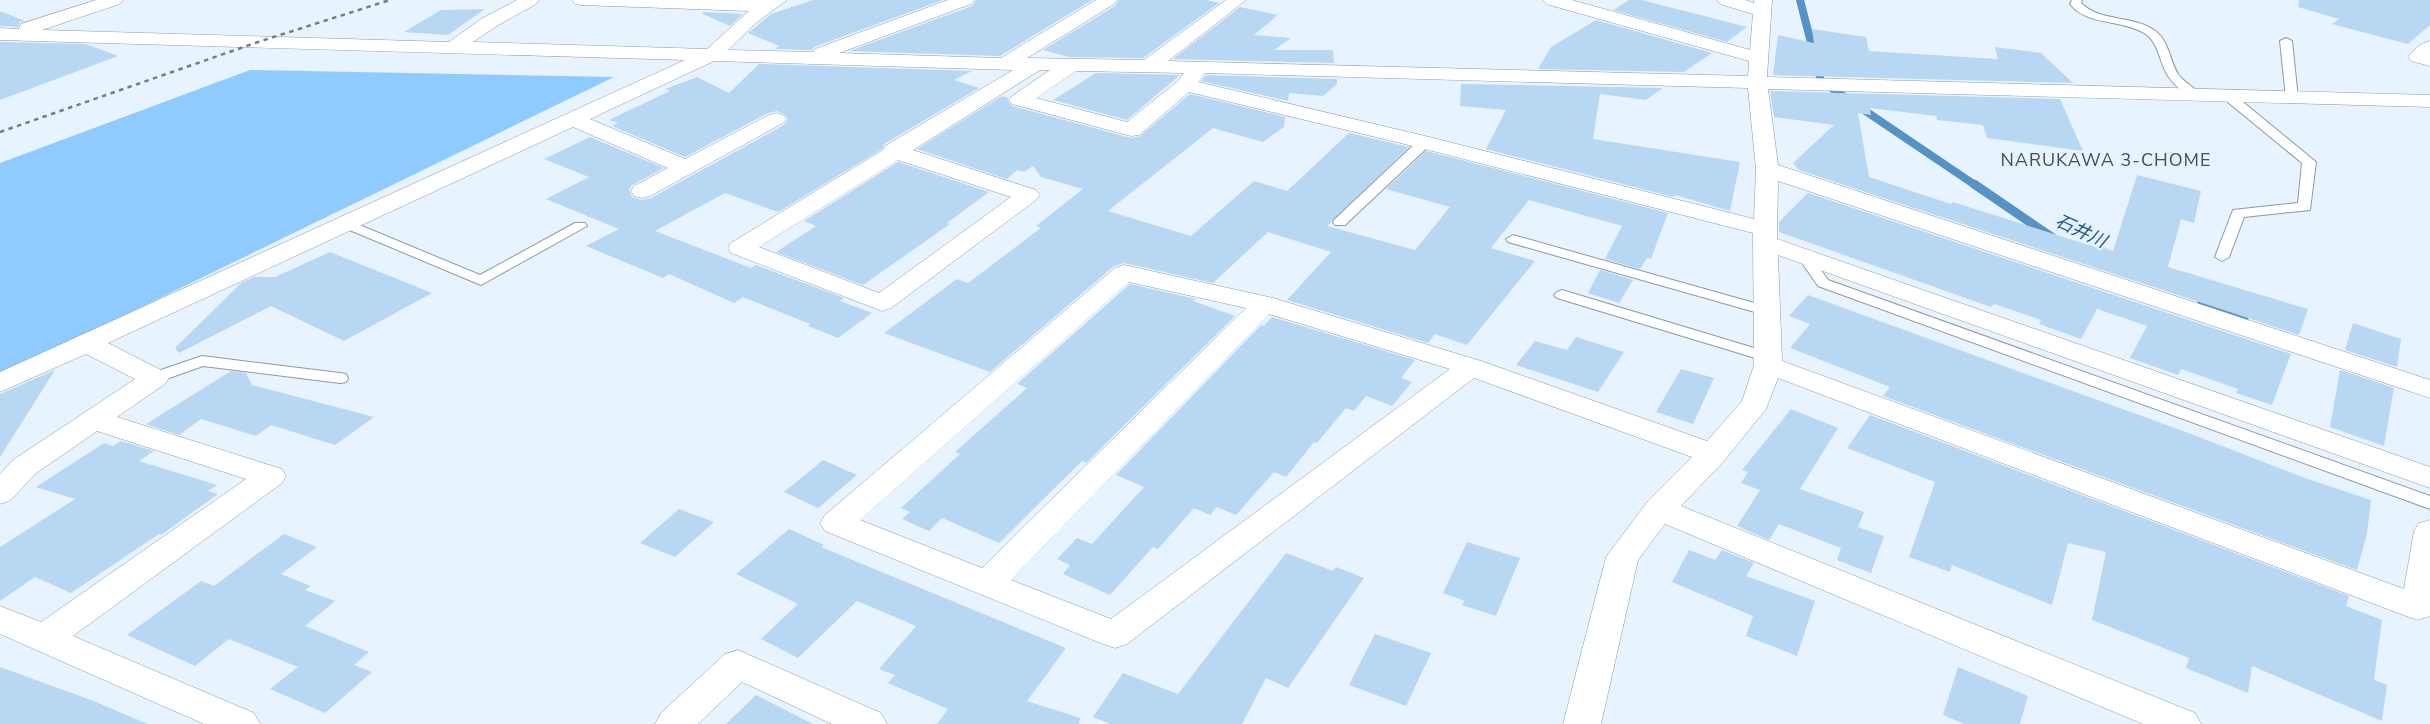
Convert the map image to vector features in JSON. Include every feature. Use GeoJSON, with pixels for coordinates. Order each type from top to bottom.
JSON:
{"type":"FeatureCollection","features":[{"type":"Feature","properties":{"kind":"street"},"geometry":{"type":"LineString","coordinates":[[3,35],[114,0]]}},
{"type":"Feature","properties":{"kind":"street"},"geometry":{"type":"LineString","coordinates":[[454,47],[488,23],[530,0]]}},
{"type":"Feature","properties":{"kind":"street"},"geometry":{"type":"LineString","coordinates":[[581,0],[772,3]]}},
{"type":"Feature","properties":{"kind":"street"},"geometry":{"type":"LineString","coordinates":[[809,58],[964,0]]}},
{"type":"Feature","properties":{"kind":"street"},"geometry":{"type":"LineString","coordinates":[[1005,64],[1108,0]]}},
{"type":"Feature","properties":{"kind":"street"},"geometry":{"type":"LineString","coordinates":[[1148,66],[1237,0]]}},
{"type":"Feature","properties":{"kind":"street"},"geometry":{"type":"LineString","coordinates":[[1552,0],[1758,70]]}},
{"type":"Feature","properties":{"kind":"street"},"geometry":{"type":"LineString","coordinates":[[1582,724],[1622,556],[1659,509],[1712,454],[1756,402],[1768,361],[1765,236],[1767,170],[1758,70],[1763,6],[1726,0]]}},
{"type":"Feature","properties":{"kind":"street"},"geometry":{"type":"LineString","coordinates":[[0,383],[712,55],[772,3]]}},
{"type":"Feature","properties":{"kind":"street"},"geometry":{"type":"LineString","coordinates":[[3,35],[1035,65],[1198,68],[1758,70],[2194,95],[2430,102]]}},
{"type":"Feature","properties":{"kind":"street"},"geometry":{"type":"LineString","coordinates":[[2430,47],[2418,56],[2430,60]]}},
{"type":"Feature","properties":{"kind":"street"},"geometry":{"type":"LineString","coordinates":[[893,151],[1028,195],[882,303],[740,248],[893,151],[1035,65]]}},
{"type":"Feature","properties":{"kind":"street"},"geometry":{"type":"LineString","coordinates":[[1072,65],[1019,100],[1132,130],[1186,85],[1198,68]]}},
{"type":"Feature","properties":{"kind":"street"},"geometry":{"type":"LineString","coordinates":[[1186,85],[1425,142],[1765,236],[1806,257],[2071,362],[2430,478]]}},
{"type":"Feature","properties":{"kind":"street"},"geometry":{"type":"LineString","coordinates":[[642,191],[776,119]]}},
{"type":"Feature","properties":{"kind":"street"},"geometry":{"type":"LineString","coordinates":[[574,120],[684,167]]}},
{"type":"Feature","properties":{"kind":"street"},"geometry":{"type":"LineString","coordinates":[[1767,170],[2430,389]]}},
{"type":"Feature","properties":{"kind":"street"},"geometry":{"type":"LineString","coordinates":[[1471,367],[1115,635],[836,523],[1124,273],[1264,304],[1471,367],[1712,454]]}},
{"type":"Feature","properties":{"kind":"street"},"geometry":{"type":"LineString","coordinates":[[987,584],[1264,304]]}},
{"type":"Feature","properties":{"kind":"street"},"geometry":{"type":"LineString","coordinates":[[0,493],[24,467],[155,378],[86,343]]}},
{"type":"Feature","properties":{"kind":"street"},"geometry":{"type":"LineString","coordinates":[[1768,361],[2418,607],[2430,531]]}},
{"type":"Feature","properties":{"kind":"street"},"geometry":{"type":"LineString","coordinates":[[45,638],[271,476],[94,420]]}},
{"type":"Feature","properties":{"kind":"street"},"geometry":{"type":"LineString","coordinates":[[1659,509],[2182,724]]}},
{"type":"Feature","properties":{"kind":"street"},"geometry":{"type":"LineString","coordinates":[[0,620],[241,724]]}},
{"type":"Feature","properties":{"kind":"street"},"geometry":{"type":"LineString","coordinates":[[674,724],[738,664],[868,724]]}},
{"type":"Feature","properties":{"kind":"lane"},"geometry":{"type":"LineString","coordinates":[[2077,0],[2075,4],[2079,9],[2094,15],[2132,24],[2149,31],[2156,37],[2174,76],[2194,95]]}},
{"type":"Feature","properties":{"kind":"lane"},"geometry":{"type":"LineString","coordinates":[[2286,41],[2292,98]]}},
{"type":"Feature","properties":{"kind":"lane"},"geometry":{"type":"LineString","coordinates":[[2222,257],[2238,213],[2305,207],[2309,162],[2228,96]]}},
{"type":"Feature","properties":{"kind":"lane"},"geometry":{"type":"LineString","coordinates":[[1340,222],[1425,142]]}},
{"type":"Feature","properties":{"kind":"lane"},"geometry":{"type":"LineString","coordinates":[[345,223],[481,281],[580,226]]}},
{"type":"Feature","properties":{"kind":"lane"},"geometry":{"type":"LineString","coordinates":[[1512,240],[1767,311]]}},
{"type":"Feature","properties":{"kind":"lane"},"geometry":{"type":"LineString","coordinates":[[1562,295],[1768,361]]}},
{"type":"Feature","properties":{"kind":"lane"},"geometry":{"type":"LineString","coordinates":[[155,378],[202,361],[340,378]]}},
{"type":"Feature","properties":{"kind":"lane"},"geometry":{"type":"LineString","coordinates":[[2071,362],[2430,502]]}},
{"type":"Feature","properties":{"kind":"shaded area"},"geometry":{"type":"Polygon","coordinates":[[[250,70],[614,77],[0,376],[0,163],[250,70]]]}},
{"type":"Feature","properties":{"kind":"building"},"geometry":{"type":"Polygon","coordinates":[[[813,0],[943,0],[814,47],[812,50],[775,49],[779,46],[748,33],[771,14],[813,0]]]}},
{"type":"Feature","properties":{"kind":"building"},"geometry":{"type":"Polygon","coordinates":[[[976,0],[1092,0],[1000,56],[849,51],[972,6],[976,0]]]}},
{"type":"Feature","properties":{"kind":"building"},"geometry":{"type":"Polygon","coordinates":[[[1119,0],[1207,0],[1219,3],[1143,58],[1069,57],[1043,50],[1115,6],[1119,0]]]}},
{"type":"Feature","properties":{"kind":"building"},"geometry":{"type":"Polygon","coordinates":[[[1629,0],[1642,0],[1747,27],[1727,42],[1613,10],[1629,0]]]}},
{"type":"Feature","properties":{"kind":"building"},"geometry":{"type":"Polygon","coordinates":[[[2299,0],[2430,0],[2430,25],[2408,44],[2332,24],[2339,19],[2298,7],[2299,0]]]}},
{"type":"Feature","properties":{"kind":"building"},"geometry":{"type":"Polygon","coordinates":[[[1240,7],[1278,15],[1254,35],[1291,38],[1274,50],[1333,50],[1334,63],[1173,59],[1240,7]]]}},
{"type":"Feature","properties":{"kind":"building"},"geometry":{"type":"Polygon","coordinates":[[[485,9],[448,35],[404,32],[441,10],[485,9]]]}},
{"type":"Feature","properties":{"kind":"building"},"geometry":{"type":"Polygon","coordinates":[[[0,11],[25,21],[20,22],[18,27],[0,26],[0,11]]]}},
{"type":"Feature","properties":{"kind":"building"},"geometry":{"type":"Polygon","coordinates":[[[703,12],[743,14],[730,26],[703,14],[703,12]]]}},
{"type":"Feature","properties":{"kind":"building"},"geometry":{"type":"Polygon","coordinates":[[[1596,20],[1712,53],[1684,72],[1538,69],[1551,47],[1596,20]]]}},
{"type":"Feature","properties":{"kind":"building"},"geometry":{"type":"Polygon","coordinates":[[[1812,29],[1866,37],[1869,51],[1998,59],[1995,47],[2041,53],[2073,83],[1773,75],[1778,35],[1814,43],[1812,29]]]}},
{"type":"Feature","properties":{"kind":"building"},"geometry":{"type":"Polygon","coordinates":[[[0,42],[86,44],[118,56],[0,100],[0,42]]]}},
{"type":"Feature","properties":{"kind":"building"},"geometry":{"type":"Polygon","coordinates":[[[759,64],[972,71],[954,80],[979,88],[884,144],[882,149],[778,212],[725,193],[655,231],[751,268],[756,265],[844,298],[840,301],[872,313],[838,338],[808,326],[810,324],[743,297],[734,303],[669,274],[663,278],[586,246],[619,229],[546,199],[589,177],[544,159],[590,137],[664,168],[632,185],[629,190],[632,197],[642,200],[651,198],[784,125],[788,119],[784,114],[777,111],[768,113],[685,157],[612,126],[618,123],[609,120],[670,91],[665,89],[697,77],[729,93],[759,64]]]}},
{"type":"Feature","properties":{"kind":"building"},"geometry":{"type":"Polygon","coordinates":[[[1096,73],[1180,75],[1127,120],[1053,100],[1096,73]]]}},
{"type":"Feature","properties":{"kind":"building"},"geometry":{"type":"Polygon","coordinates":[[[1205,75],[1337,79],[1337,84],[1323,96],[1289,93],[1288,101],[1201,81],[1205,75]]]}},
{"type":"Feature","properties":{"kind":"building"},"geometry":{"type":"Polygon","coordinates":[[[1461,84],[1663,88],[1646,100],[1600,94],[1593,139],[1740,162],[1730,211],[1675,195],[1674,197],[1486,149],[1506,110],[1460,106],[1461,84]]]}},
{"type":"Feature","properties":{"kind":"building"},"geometry":{"type":"Polygon","coordinates":[[[1770,91],[2060,99],[2083,151],[1987,138],[1983,125],[1937,120],[1936,116],[1870,108],[1871,115],[1858,113],[1869,177],[1951,204],[1953,202],[2101,249],[2102,247],[2113,251],[2137,175],[2201,191],[2194,223],[2181,219],[2168,267],[2308,309],[2299,335],[1799,170],[1793,163],[1834,125],[1774,117],[1770,91]]]}},
{"type":"Feature","properties":{"kind":"building"},"geometry":{"type":"Polygon","coordinates":[[[1190,94],[1285,117],[1284,127],[1263,142],[1213,128],[1108,211],[1191,236],[1254,181],[1287,191],[1349,133],[1409,147],[1327,226],[1415,250],[1450,207],[1386,189],[1426,151],[1668,213],[1651,259],[1647,258],[1640,269],[1605,259],[1622,226],[1529,200],[1491,248],[1535,261],[1467,345],[1435,334],[1428,343],[1287,300],[1331,252],[1268,232],[1213,283],[1124,263],[1114,266],[990,372],[884,333],[957,279],[968,283],[1041,228],[1036,226],[1083,189],[1041,177],[1033,166],[1024,172],[1017,170],[1007,179],[917,149],[1002,96],[1008,98],[1012,106],[1131,138],[1140,136],[1190,94]]]}},
{"type":"Feature","properties":{"kind":"building"},"geometry":{"type":"Polygon","coordinates":[[[898,162],[989,192],[947,223],[950,224],[863,285],[776,252],[816,226],[804,221],[898,162]]]}},
{"type":"Feature","properties":{"kind":"building"},"geometry":{"type":"Polygon","coordinates":[[[1808,193],[2291,354],[2272,405],[2236,393],[2238,389],[2181,369],[2178,375],[2130,358],[2147,326],[2097,309],[2081,339],[2039,324],[2041,320],[1994,304],[1991,307],[1779,232],[1779,222],[1808,193]]]}},
{"type":"Feature","properties":{"kind":"building"},"geometry":{"type":"Polygon","coordinates":[[[330,252],[432,293],[344,341],[271,306],[179,353],[175,348],[241,283],[254,277],[275,277],[330,252]]]}},
{"type":"Feature","properties":{"kind":"building"},"geometry":{"type":"Polygon","coordinates":[[[1600,270],[1633,280],[1619,303],[1588,293],[1600,270]]]}},
{"type":"Feature","properties":{"kind":"building"},"geometry":{"type":"Polygon","coordinates":[[[1130,284],[1196,299],[1193,301],[1235,316],[1086,463],[1082,461],[999,543],[942,518],[929,531],[902,519],[910,512],[901,508],[960,454],[955,452],[1027,388],[1017,384],[1130,284]]]}},
{"type":"Feature","properties":{"kind":"building"},"geometry":{"type":"Polygon","coordinates":[[[1808,295],[2186,432],[2305,478],[2371,500],[2367,534],[2357,570],[1883,396],[1890,387],[1790,348],[1810,324],[1789,316],[1808,295]]]}},
{"type":"Feature","properties":{"kind":"building"},"geometry":{"type":"Polygon","coordinates":[[[1272,317],[1415,360],[1401,378],[1412,382],[1392,406],[1366,396],[1354,411],[1346,408],[1317,443],[1314,442],[1286,477],[1274,472],[1236,515],[1217,507],[1210,515],[1194,508],[1158,549],[1153,547],[1110,595],[1063,574],[1070,565],[1057,559],[1077,538],[1092,544],[1144,487],[1116,475],[1261,325],[1264,326],[1272,317]]]}},
{"type":"Feature","properties":{"kind":"building"},"geometry":{"type":"Polygon","coordinates":[[[2353,323],[2401,339],[2397,367],[2345,350],[2353,323]]]}},
{"type":"Feature","properties":{"kind":"building"},"geometry":{"type":"Polygon","coordinates":[[[1576,337],[1624,352],[1598,392],[1516,365],[1535,341],[1567,350],[1576,337]]]}},
{"type":"Feature","properties":{"kind":"building"},"geometry":{"type":"Polygon","coordinates":[[[1681,369],[1714,378],[1693,424],[1656,412],[1681,369]]]}},
{"type":"Feature","properties":{"kind":"building"},"geometry":{"type":"Polygon","coordinates":[[[55,370],[0,457],[0,394],[55,370]]]}},
{"type":"Feature","properties":{"kind":"building"},"geometry":{"type":"Polygon","coordinates":[[[2340,370],[2394,388],[2384,446],[2330,427],[2340,370]]]}},
{"type":"Feature","properties":{"kind":"building"},"geometry":{"type":"Polygon","coordinates":[[[231,371],[246,373],[252,385],[374,417],[335,445],[271,425],[256,436],[201,419],[179,435],[146,424],[231,371]]]}},
{"type":"Feature","properties":{"kind":"building"},"geometry":{"type":"Polygon","coordinates":[[[1791,409],[1838,428],[1800,489],[1864,512],[1858,527],[1884,536],[1871,573],[1837,560],[1841,548],[1779,524],[1769,540],[1737,526],[1760,490],[1741,483],[1748,472],[1742,470],[1791,409]]]}},
{"type":"Feature","properties":{"kind":"building"},"geometry":{"type":"Polygon","coordinates":[[[1870,415],[2349,596],[2346,606],[2382,620],[2374,680],[2387,685],[2382,721],[2252,666],[2248,693],[2186,668],[2189,658],[2092,620],[2106,552],[2068,543],[2052,605],[1952,565],[1950,572],[1909,557],[1935,482],[1847,448],[1870,415]]]}},
{"type":"Feature","properties":{"kind":"building"},"geometry":{"type":"Polygon","coordinates":[[[121,441],[154,451],[139,461],[217,485],[208,491],[218,494],[161,535],[159,534],[71,593],[35,577],[0,601],[0,547],[75,499],[36,487],[104,443],[113,446],[121,441]]]}},
{"type":"Feature","properties":{"kind":"building"},"geometry":{"type":"Polygon","coordinates":[[[823,460],[857,475],[818,508],[784,492],[823,460]]]}},
{"type":"Feature","properties":{"kind":"building"},"geometry":{"type":"Polygon","coordinates":[[[679,509],[714,522],[675,557],[640,543],[679,509]]]}},
{"type":"Feature","properties":{"kind":"building"},"geometry":{"type":"Polygon","coordinates":[[[789,529],[824,545],[821,547],[1066,648],[1027,701],[1080,718],[1079,724],[937,724],[948,709],[888,683],[895,675],[879,669],[916,626],[857,601],[798,658],[761,639],[798,604],[736,574],[789,529]]]}},
{"type":"Feature","properties":{"kind":"building"},"geometry":{"type":"Polygon","coordinates":[[[284,534],[317,547],[281,574],[311,586],[305,590],[335,601],[305,626],[369,652],[354,665],[372,672],[325,713],[270,689],[298,667],[229,639],[195,666],[127,635],[201,581],[214,586],[284,534]]]}},
{"type":"Feature","properties":{"kind":"building"},"geometry":{"type":"Polygon","coordinates":[[[1467,542],[1520,558],[1496,616],[1462,605],[1465,601],[1443,593],[1467,542]]]}},
{"type":"Feature","properties":{"kind":"building"},"geometry":{"type":"Polygon","coordinates":[[[1689,550],[1715,560],[1722,550],[1754,563],[1746,576],[1815,601],[1797,656],[1746,636],[1753,616],[1672,582],[1689,550]]]}},
{"type":"Feature","properties":{"kind":"building"},"geometry":{"type":"Polygon","coordinates":[[[1286,553],[1333,571],[1336,567],[1364,578],[1288,688],[1266,678],[1242,724],[1110,724],[1093,717],[1123,673],[1178,694],[1286,553]]]}},
{"type":"Feature","properties":{"kind":"building"},"geometry":{"type":"Polygon","coordinates":[[[1375,634],[1431,653],[1406,706],[1349,685],[1375,634]]]}},
{"type":"Feature","properties":{"kind":"building"},"geometry":{"type":"Polygon","coordinates":[[[0,667],[91,700],[148,724],[0,724],[0,667]]]}},
{"type":"Feature","properties":{"kind":"building"},"geometry":{"type":"Polygon","coordinates":[[[1958,667],[2028,696],[2020,724],[1964,724],[1943,715],[1958,667]]]}},
{"type":"Feature","properties":{"kind":"building"},"geometry":{"type":"Polygon","coordinates":[[[756,695],[813,724],[726,724],[756,695]]]}},
{"type":"Feature","properties":{"kind":"waterway","name":"石井川"},"geometry":{"type":"LineString","coordinates":[[1800,0],[1821,81],[1975,185]]}},
{"type":"Feature","properties":{"kind":"waterway","name":"石井川"},"geometry":{"type":"LineString","coordinates":[[1974,184],[2053,238]]}},
{"type":"Feature","properties":{"kind":"waterway","name":"石井川"},"geometry":{"type":"LineString","coordinates":[[2202,302],[2244,320]]}},
{"type":"Feature","properties":{"kind":"railway"},"geometry":{"type":"LineString","coordinates":[[0,132],[258,42],[390,0]]}},
{"type":"Feature","properties":{"kind":"district","name":"NARUKAWA 3-CHOME"},"geometry":{"type":"Point","coordinates":[2106,160]}}]}
